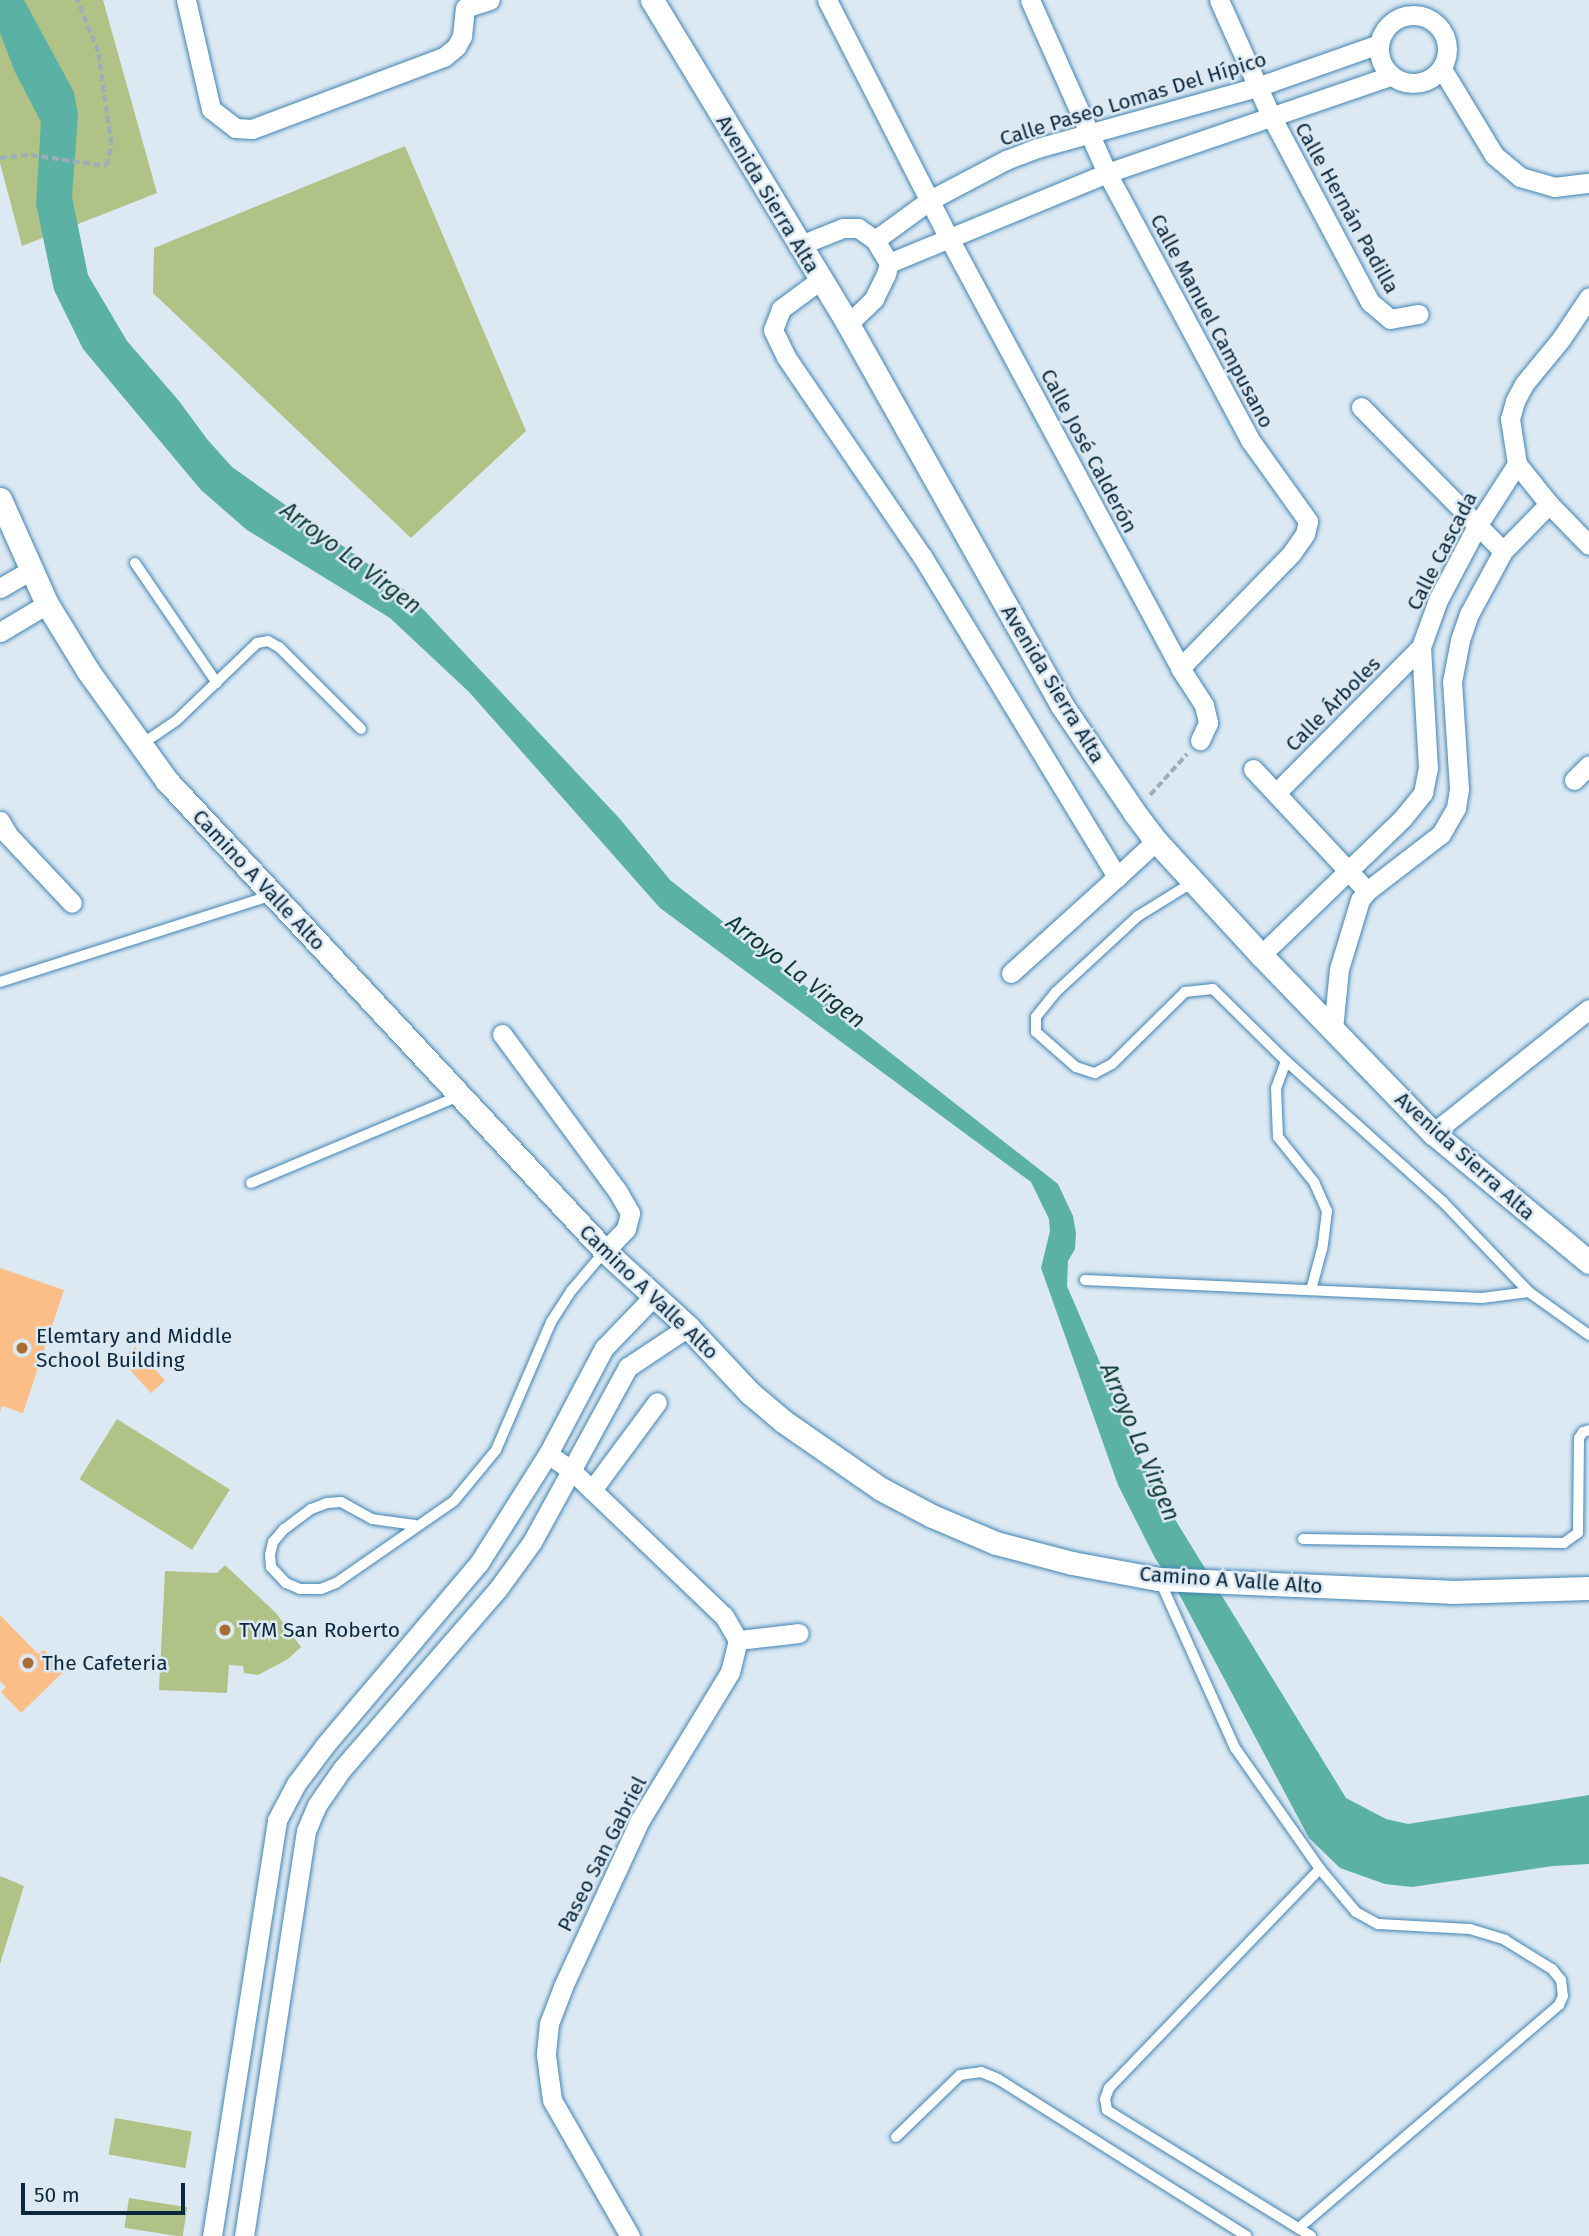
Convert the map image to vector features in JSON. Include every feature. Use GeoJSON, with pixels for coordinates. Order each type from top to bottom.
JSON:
{"type":"FeatureCollection","features":[{"type":"Feature","properties":{"kind":"street"},"geometry":{"type":"LineString","coordinates":[[186,0],[211,109],[235,128],[252,129],[444,57],[456,47],[462,36],[462,4],[490,0]]}},
{"type":"Feature","properties":{"kind":"street","name":"Avenida Sierra Alta"},"geometry":{"type":"LineString","coordinates":[[652,0],[798,246],[848,324],[1061,704],[1156,842],[1433,1133],[1589,1262]]}},
{"type":"Feature","properties":{"kind":"street","name":"Calle José Calderón"},"geometry":{"type":"LineString","coordinates":[[827,0],[950,240],[1180,668],[1204,705],[1204,731]]}},
{"type":"Feature","properties":{"kind":"street","name":"Calle Manuel Campusano"},"geometry":{"type":"LineString","coordinates":[[1030,0],[1107,173],[1250,440],[1308,521],[1305,534],[1291,554],[1180,668]]}},
{"type":"Feature","properties":{"kind":"street","name":"Calle Hernán Padilla"},"geometry":{"type":"LineString","coordinates":[[1219,0],[1271,116],[1370,302],[1390,318],[1419,314]]}},
{"type":"Feature","properties":{"kind":"street"},"geometry":{"type":"LineString","coordinates":[[1408,7],[1429,18],[1445,35],[1448,47],[1442,69],[1432,79],[1418,84],[1404,83],[1391,76],[1381,61],[1379,44],[1384,30],[1408,7]]}},
{"type":"Feature","properties":{"kind":"street","name":"Calle Paseo Lomas Del Hípico"},"geometry":{"type":"LineString","coordinates":[[875,240],[930,200],[1006,160],[1037,148],[1257,87],[1379,44]]}},
{"type":"Feature","properties":{"kind":"street"},"geometry":{"type":"LineString","coordinates":[[1442,69],[1494,156],[1520,177],[1553,187],[1589,183]]}},
{"type":"Feature","properties":{"kind":"street"},"geometry":{"type":"LineString","coordinates":[[889,263],[1107,173],[1391,76]]}},
{"type":"Feature","properties":{"kind":"street"},"geometry":{"type":"LineString","coordinates":[[798,246],[843,228],[858,228],[875,240],[889,263],[881,288],[874,299],[848,324]]}},
{"type":"Feature","properties":{"kind":"street"},"geometry":{"type":"LineString","coordinates":[[820,280],[780,309],[773,330],[786,358],[922,556],[1117,877]]}},
{"type":"Feature","properties":{"kind":"street"},"geometry":{"type":"LineString","coordinates":[[1589,297],[1561,339],[1524,384],[1510,419],[1517,464],[1549,504],[1589,545]]}},
{"type":"Feature","properties":{"kind":"street"},"geometry":{"type":"LineString","coordinates":[[1361,407],[1503,551]]}},
{"type":"Feature","properties":{"kind":"street","name":"Calle Cascada"},"geometry":{"type":"LineString","coordinates":[[1261,955],[1415,807],[1423,793],[1427,768],[1421,647],[1438,600],[1477,526],[1517,464]]}},
{"type":"Feature","properties":{"kind":"street","name":"Camino A Valle Alto"},"geometry":{"type":"LineString","coordinates":[[0,499],[47,604],[88,671],[167,781],[605,1251],[688,1327],[750,1393],[783,1421],[881,1489],[932,1516],[996,1543],[1072,1563],[1162,1579],[1451,1592],[1589,1588]]}},
{"type":"Feature","properties":{"kind":"street"},"geometry":{"type":"LineString","coordinates":[[1333,1029],[1339,969],[1354,912],[1367,891],[1441,834],[1456,808],[1458,766],[1452,704],[1455,662],[1469,614],[1484,580],[1503,551],[1549,504]]}},
{"type":"Feature","properties":{"kind":"street"},"geometry":{"type":"LineString","coordinates":[[0,588],[31,570]]}},
{"type":"Feature","properties":{"kind":"street"},"geometry":{"type":"LineString","coordinates":[[0,632],[47,604]]}},
{"type":"Feature","properties":{"kind":"street","name":"Calle Árboles"},"geometry":{"type":"LineString","coordinates":[[1276,793],[1421,647]]}},
{"type":"Feature","properties":{"kind":"street"},"geometry":{"type":"LineString","coordinates":[[1574,780],[1589,765]]}},
{"type":"Feature","properties":{"kind":"street"},"geometry":{"type":"LineString","coordinates":[[1427,768],[1458,766]]}},
{"type":"Feature","properties":{"kind":"street"},"geometry":{"type":"LineString","coordinates":[[1254,769],[1367,891]]}},
{"type":"Feature","properties":{"kind":"street"},"geometry":{"type":"LineString","coordinates":[[3,831],[72,903]]}},
{"type":"Feature","properties":{"kind":"street"},"geometry":{"type":"LineString","coordinates":[[1011,973],[1156,842]]}},
{"type":"Feature","properties":{"kind":"street"},"geometry":{"type":"LineString","coordinates":[[1433,1133],[1589,1009]]}},
{"type":"Feature","properties":{"kind":"street"},"geometry":{"type":"LineString","coordinates":[[502,1034],[618,1192],[630,1213],[626,1228],[605,1251]]}},
{"type":"Feature","properties":{"kind":"street"},"geometry":{"type":"LineString","coordinates":[[212,2236],[277,1820],[296,1784],[326,1744],[478,1563],[548,1454],[604,1348],[654,1296]]}},
{"type":"Feature","properties":{"kind":"street"},"geometry":{"type":"LineString","coordinates":[[244,2236],[306,1831],[317,1805],[342,1769],[498,1590],[532,1542],[628,1367],[688,1327]]}},
{"type":"Feature","properties":{"kind":"street"},"geometry":{"type":"LineString","coordinates":[[604,1348],[628,1367]]}},
{"type":"Feature","properties":{"kind":"street"},"geometry":{"type":"LineString","coordinates":[[592,1490],[657,1402]]}},
{"type":"Feature","properties":{"kind":"street"},"geometry":{"type":"LineString","coordinates":[[548,1454],[572,1470],[724,1616],[738,1640],[799,1633]]}},
{"type":"Feature","properties":{"kind":"street"},"geometry":{"type":"LineString","coordinates":[[424,1626],[445,1648]]}},
{"type":"Feature","properties":{"kind":"street","name":"Paseo San Gabriel"},"geometry":{"type":"LineString","coordinates":[[630,2236],[552,2100],[546,2055],[549,2024],[562,1987],[639,1820],[730,1672],[738,1640]]}},
{"type":"Feature","properties":{"kind":"street"},"geometry":{"type":"LineString","coordinates":[[277,1820],[306,1831]]}},
{"type":"Feature","properties":{"kind":"street"},"geometry":{"type":"LineString","coordinates":[[246,2027],[276,2031]]}},
{"type":"Feature","properties":{"kind":"lane"},"geometry":{"type":"LineString","coordinates":[[135,563],[217,682]]}},
{"type":"Feature","properties":{"kind":"lane"},"geometry":{"type":"LineString","coordinates":[[141,745],[177,720],[257,643],[268,641],[279,647],[361,729]]}},
{"type":"Feature","properties":{"kind":"lane"},"geometry":{"type":"LineString","coordinates":[[1194,882],[1138,916],[1056,992],[1036,1017],[1037,1032],[1076,1067],[1095,1073],[1103,1070],[1185,992],[1213,989],[1286,1062],[1443,1202],[1529,1292],[1589,1335]]}},
{"type":"Feature","properties":{"kind":"lane"},"geometry":{"type":"LineString","coordinates":[[0,982],[273,895]]}},
{"type":"Feature","properties":{"kind":"lane"},"geometry":{"type":"LineString","coordinates":[[1286,1062],[1276,1087],[1278,1137],[1314,1182],[1327,1211],[1322,1249],[1311,1290]]}},
{"type":"Feature","properties":{"kind":"lane"},"geometry":{"type":"LineString","coordinates":[[251,1183],[460,1096]]}},
{"type":"Feature","properties":{"kind":"lane"},"geometry":{"type":"LineString","coordinates":[[415,1525],[372,1519],[341,1502],[327,1503],[311,1509],[284,1529],[273,1542],[271,1567],[286,1583],[300,1589],[321,1589],[336,1583],[415,1525],[454,1501],[496,1450],[551,1322],[572,1290],[605,1251]]}},
{"type":"Feature","properties":{"kind":"lane"},"geometry":{"type":"LineString","coordinates":[[1085,1280],[1482,1298],[1529,1292]]}},
{"type":"Feature","properties":{"kind":"lane"},"geometry":{"type":"LineString","coordinates":[[1303,1539],[1564,1543],[1578,1533],[1579,1438],[1583,1432],[1589,1430]]}},
{"type":"Feature","properties":{"kind":"lane"},"geometry":{"type":"LineString","coordinates":[[1162,1579],[1234,1748],[1320,1868],[1356,1912],[1378,1924],[1470,1929],[1505,1940],[1552,1969],[1561,1980],[1563,1996],[1559,2005],[1299,2228]]}},
{"type":"Feature","properties":{"kind":"lane"},"geometry":{"type":"LineString","coordinates":[[1311,2236],[1107,2110],[1105,2099],[1109,2088],[1320,1868]]}},
{"type":"Feature","properties":{"kind":"lane"},"geometry":{"type":"LineString","coordinates":[[896,2137],[960,2075],[981,2071],[998,2079],[1246,2236]]}},
{"type":"Feature","properties":{"kind":"path"},"geometry":{"type":"LineString","coordinates":[[0,158],[32,155],[106,166],[111,144],[108,109],[98,52],[77,0]]}},
{"type":"Feature","properties":{"kind":"path"},"geometry":{"type":"LineString","coordinates":[[1134,812],[1204,731]]}},
{"type":"Feature","properties":{"kind":"shaded area"},"geometry":{"type":"Polygon","coordinates":[[[0,0],[103,0],[157,193],[22,246],[0,163],[0,0]]]}},
{"type":"Feature","properties":{"kind":"shaded area"},"geometry":{"type":"Polygon","coordinates":[[[405,146],[526,431],[411,538],[153,293],[154,248],[405,146]]]}},
{"type":"Feature","properties":{"kind":"shaded area"},"geometry":{"type":"Polygon","coordinates":[[[117,1419],[230,1489],[192,1550],[79,1479],[117,1419]]]}},
{"type":"Feature","properties":{"kind":"shaded area","name":"TYM San Roberto"},"geometry":{"type":"Polygon","coordinates":[[[225,1565],[276,1613],[301,1647],[288,1659],[258,1675],[244,1673],[243,1666],[229,1665],[227,1693],[159,1690],[165,1571],[217,1573],[225,1565]]]}},
{"type":"Feature","properties":{"kind":"shaded area"},"geometry":{"type":"Polygon","coordinates":[[[0,1876],[24,1886],[0,1964],[0,1876]]]}},
{"type":"Feature","properties":{"kind":"shaded area"},"geometry":{"type":"Polygon","coordinates":[[[115,2118],[192,2132],[185,2168],[109,2154],[115,2118]]]}},
{"type":"Feature","properties":{"kind":"shaded area"},"geometry":{"type":"Polygon","coordinates":[[[129,2198],[187,2207],[183,2236],[124,2228],[129,2198]]]}},
{"type":"Feature","properties":{"kind":"water","name":"Arroyo La Virgen"},"geometry":{"type":"Polygon","coordinates":[[[0,0],[24,0],[74,92],[78,115],[72,197],[88,275],[127,341],[232,467],[406,591],[620,819],[670,880],[1058,1184],[1073,1216],[1076,1233],[1075,1249],[1068,1261],[1067,1286],[1149,1477],[1346,1798],[1386,1819],[1408,1824],[1589,1795],[1589,1864],[1553,1866],[1412,1887],[1385,1884],[1340,1868],[1309,1838],[1179,1594],[1155,1558],[1118,1485],[1041,1268],[1050,1231],[1049,1219],[1031,1182],[660,908],[469,692],[390,618],[247,530],[201,490],[83,349],[54,290],[36,204],[41,122],[15,72],[0,33],[0,0]]]}},
{"type":"Feature","properties":{"kind":"building","name":"Elemtary and Middle School Building"},"geometry":{"type":"Polygon","coordinates":[[[0,1268],[64,1290],[23,1413],[2,1406],[0,1412],[0,1268]]]}},
{"type":"Feature","properties":{"kind":"building"},"geometry":{"type":"Polygon","coordinates":[[[135,1347],[165,1380],[151,1393],[121,1360],[135,1347]]]}},
{"type":"Feature","properties":{"kind":"building","name":"The Cafeteria"},"geometry":{"type":"Polygon","coordinates":[[[0,1615],[38,1654],[44,1650],[64,1671],[21,1713],[1,1692],[6,1687],[0,1681],[0,1615]]]}},
{"type":"Feature","properties":{"kind":"place","name":"Elemtary and Middle School Building"},"geometry":{"type":"Point","coordinates":[22,1348]}},
{"type":"Feature","properties":{"kind":"place","name":"TYM San Roberto"},"geometry":{"type":"Point","coordinates":[225,1630]}},
{"type":"Feature","properties":{"kind":"place","name":"The Cafeteria"},"geometry":{"type":"Point","coordinates":[28,1663]}}]}
